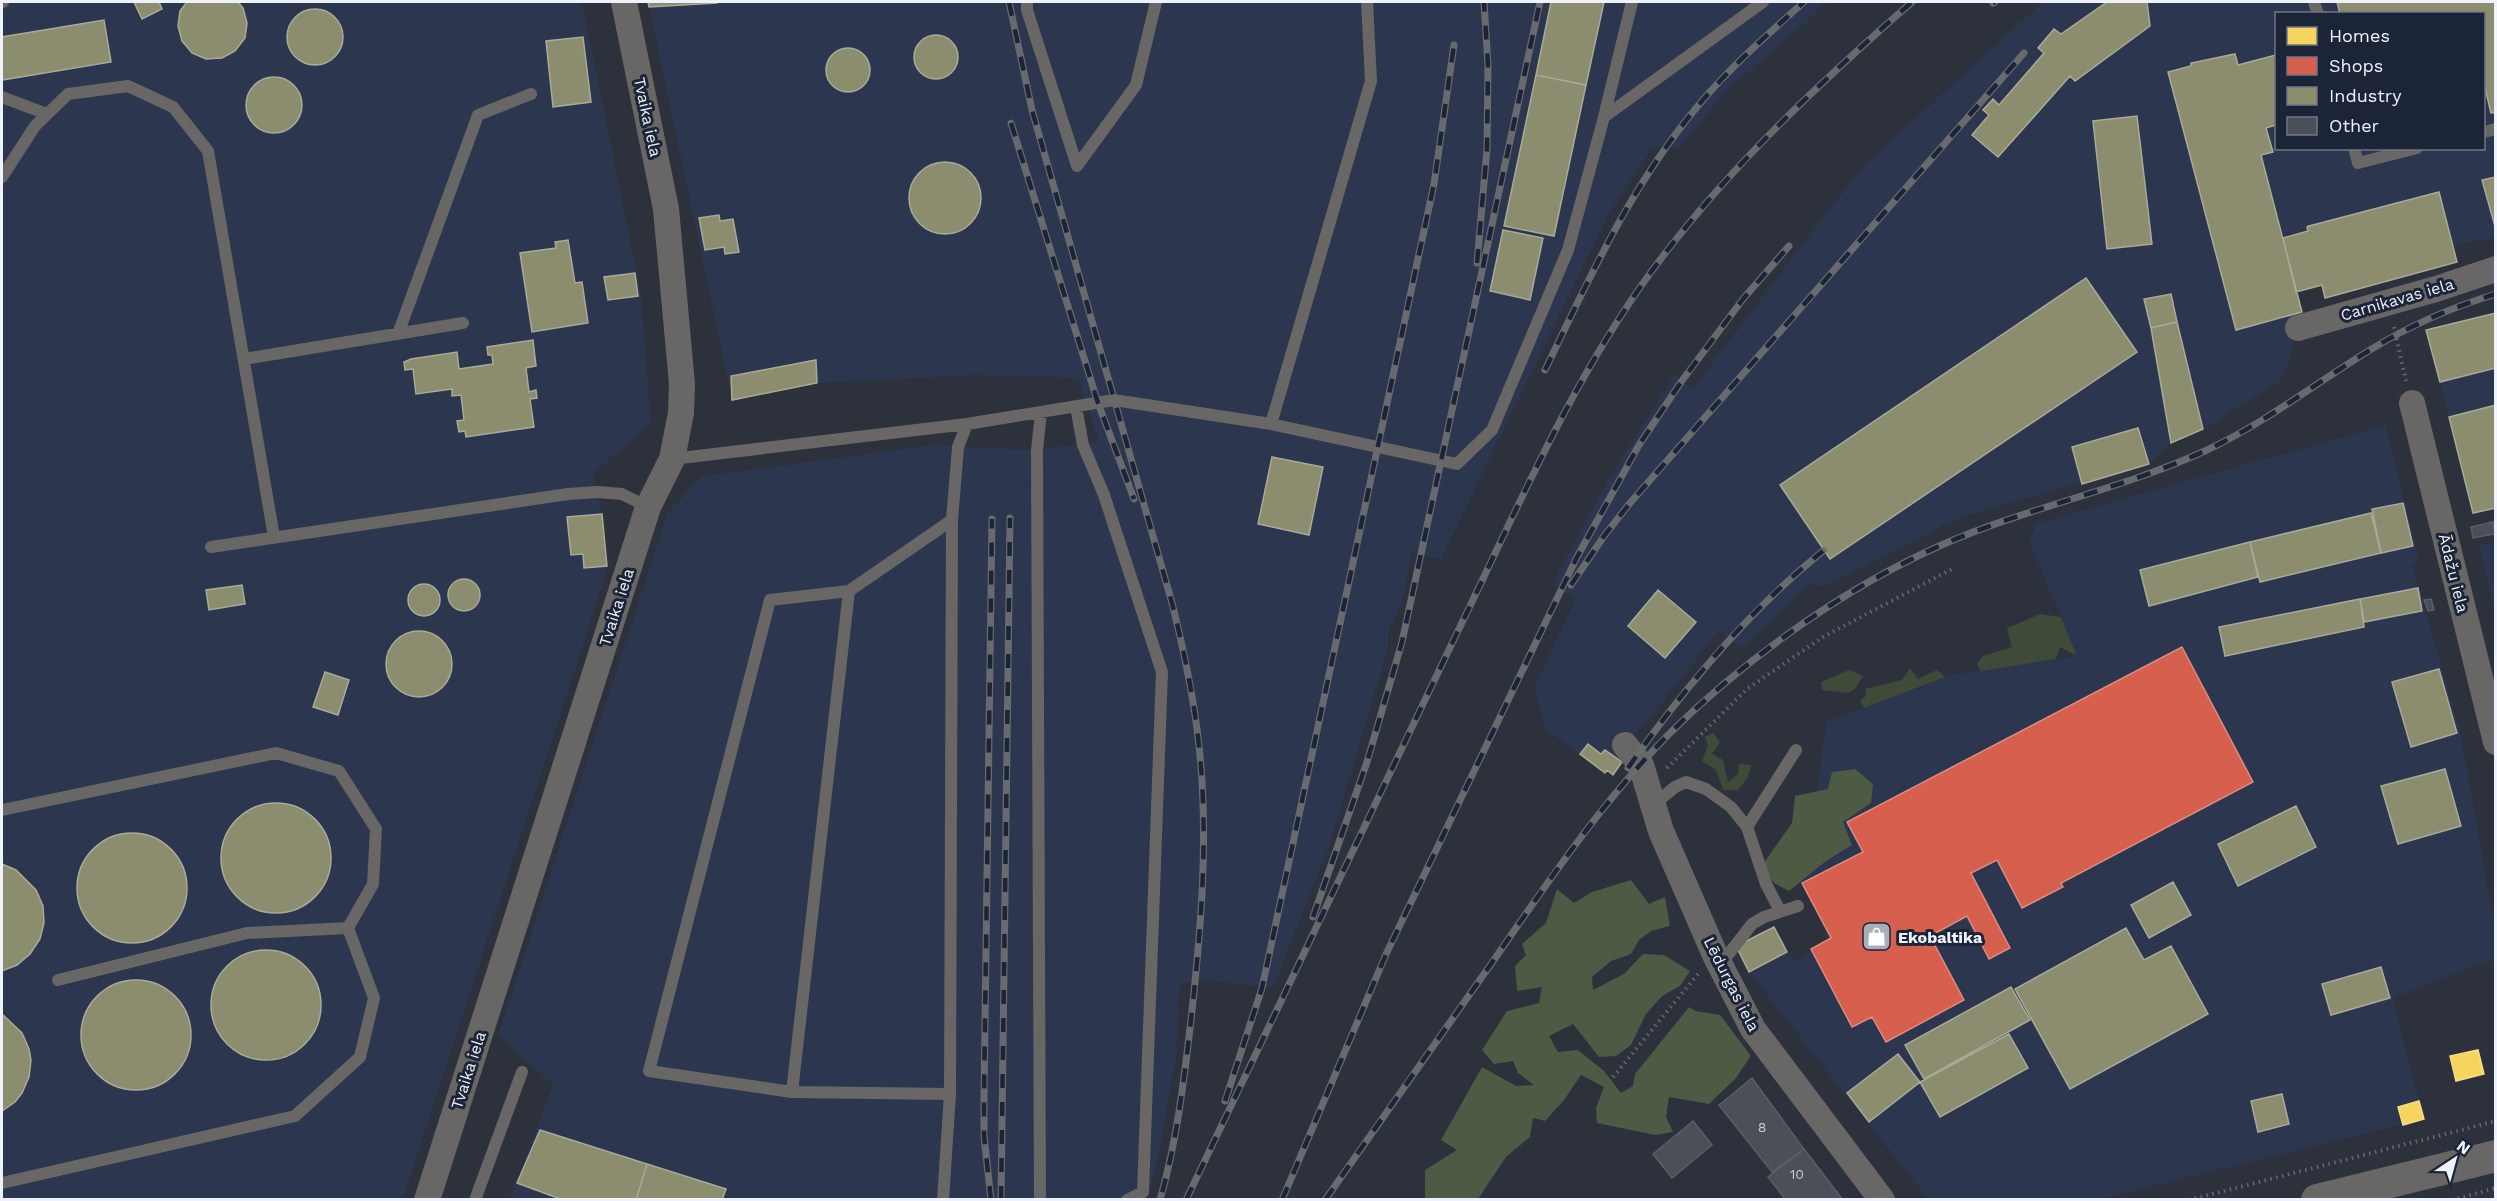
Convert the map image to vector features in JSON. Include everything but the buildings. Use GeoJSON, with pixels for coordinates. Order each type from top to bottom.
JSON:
{"type":"FeatureCollection","features":[{"type":"Feature","properties":{"kind":"street","name":"Tvaika iela"},"geometry":{"type":"LineString","coordinates":[[427,1200],[648,507],[672,459],[681,413],[682,384],[666,209],[624,2]]}},
{"type":"Feature","properties":{"kind":"street","name":"Carnikavas iela"},"geometry":{"type":"LineString","coordinates":[[2298,328],[2496,269]]}},
{"type":"Feature","properties":{"kind":"street","name":"Ādažu iela"},"geometry":{"type":"LineString","coordinates":[[2412,403],[2496,742]]}},
{"type":"Feature","properties":{"kind":"street","name":"Lēdurgas iela"},"geometry":{"type":"LineString","coordinates":[[1625,745],[1641,765],[1661,831],[1718,961],[1753,1029],[1882,1200]]}},
{"type":"Feature","properties":{"kind":"street"},"geometry":{"type":"LineString","coordinates":[[2318,1200],[2496,1156]]}},
{"type":"Feature","properties":{"kind":"lane"},"geometry":{"type":"LineString","coordinates":[[1027,2],[1027,10],[1077,166],[1136,85],[1156,2]]}},
{"type":"Feature","properties":{"kind":"lane"},"geometry":{"type":"LineString","coordinates":[[1271,424],[1371,81],[1367,2]]}},
{"type":"Feature","properties":{"kind":"lane"},"geometry":{"type":"LineString","coordinates":[[672,459],[967,424],[1114,400],[1271,424],[1457,464],[1492,430],[1568,250],[1632,2]]}},
{"type":"Feature","properties":{"kind":"lane"},"geometry":{"type":"LineString","coordinates":[[1604,117],[1763,2]]}},
{"type":"Feature","properties":{"kind":"lane"},"geometry":{"type":"LineString","coordinates":[[2,177],[35,126],[68,94],[128,86],[173,107],[208,151],[274,537]]}},
{"type":"Feature","properties":{"kind":"lane"},"geometry":{"type":"LineString","coordinates":[[398,334],[478,115],[531,94]]}},
{"type":"Feature","properties":{"kind":"lane"},"geometry":{"type":"LineString","coordinates":[[2,97],[47,114]]}},
{"type":"Feature","properties":{"kind":"lane"},"geometry":{"type":"LineString","coordinates":[[2355,150],[2358,163],[2409,150]]}},
{"type":"Feature","properties":{"kind":"lane"},"geometry":{"type":"LineString","coordinates":[[244,359],[464,323]]}},
{"type":"Feature","properties":{"kind":"lane"},"geometry":{"type":"LineString","coordinates":[[1076,407],[1083,445],[1104,495],[1162,672],[1143,1192],[1127,1200]]}},
{"type":"Feature","properties":{"kind":"lane"},"geometry":{"type":"LineString","coordinates":[[1040,1200],[1037,450],[1041,413]]}},
{"type":"Feature","properties":{"kind":"lane"},"geometry":{"type":"LineString","coordinates":[[944,1200],[950,1094],[952,520],[958,447],[967,424]]}},
{"type":"Feature","properties":{"kind":"lane"},"geometry":{"type":"LineString","coordinates":[[211,547],[568,494],[597,492],[622,494],[648,507]]}},
{"type":"Feature","properties":{"kind":"lane"},"geometry":{"type":"LineString","coordinates":[[950,1094],[792,1092],[649,1071],[770,600],[849,591],[952,520]]}},
{"type":"Feature","properties":{"kind":"lane"},"geometry":{"type":"LineString","coordinates":[[792,1092],[849,591]]}},
{"type":"Feature","properties":{"kind":"lane"},"geometry":{"type":"LineString","coordinates":[[1747,827],[1796,750]]}},
{"type":"Feature","properties":{"kind":"lane"},"geometry":{"type":"LineString","coordinates":[[2,810],[276,753],[339,771],[376,829],[373,884],[348,928],[374,998],[360,1058],[295,1116],[2,1183]]}},
{"type":"Feature","properties":{"kind":"lane"},"geometry":{"type":"LineString","coordinates":[[1650,797],[1686,782],[1706,789],[1731,807],[1747,827],[1766,884],[1780,911]]}},
{"type":"Feature","properties":{"kind":"lane"},"geometry":{"type":"LineString","coordinates":[[1718,961],[1752,924],[1764,917],[1798,906]]}},
{"type":"Feature","properties":{"kind":"lane"},"geometry":{"type":"LineString","coordinates":[[58,980],[247,933],[348,928]]}},
{"type":"Feature","properties":{"kind":"lane"},"geometry":{"type":"LineString","coordinates":[[475,1200],[522,1072]]}},
{"type":"Feature","properties":{"kind":"path"},"geometry":{"type":"LineString","coordinates":[[2388,303],[2412,403]]}},
{"type":"Feature","properties":{"kind":"path"},"geometry":{"type":"LineString","coordinates":[[1650,797],[1684,750],[1747,688],[1823,638],[1952,569]]}},
{"type":"Feature","properties":{"kind":"path"},"geometry":{"type":"LineString","coordinates":[[1613,1077],[1687,985],[1718,961]]}},
{"type":"Feature","properties":{"kind":"path"},"geometry":{"type":"LineString","coordinates":[[2189,1200],[2496,1121]]}},
{"type":"Feature","properties":{"kind":"path"},"geometry":{"type":"LineString","coordinates":[[2452,1200],[2496,1188]]}},
{"type":"Feature","properties":{"kind":"shaded area"},"geometry":{"type":"Polygon","coordinates":[[[2,2],[582,2],[641,293],[651,424],[593,473],[602,514],[607,566],[604,580],[403,1199],[2,1200],[2,2]]]}},
{"type":"Feature","properties":{"kind":"shaded area"},"geometry":{"type":"Polygon","coordinates":[[[648,2],[1826,2],[1813,16],[1727,90],[1679,149],[1667,146],[1651,149],[1608,215],[1441,559],[1412,553],[1402,604],[1388,631],[1388,649],[1330,844],[1273,988],[1210,981],[1180,983],[1176,1058],[1156,1169],[1147,1199],[510,1199],[553,1085],[498,1035],[668,512],[702,476],[940,444],[958,447],[1037,450],[1099,441],[1078,378],[981,375],[817,383],[732,400],[648,2]]]}},
{"type":"Feature","properties":{"kind":"shaded area"},"geometry":{"type":"Polygon","coordinates":[[[2043,2],[2495,2],[2495,237],[2454,245],[2457,262],[2437,268],[2325,298],[2322,285],[2297,291],[2302,312],[2290,360],[2280,381],[2203,429],[2171,443],[2149,464],[1958,518],[1823,587],[1810,583],[1741,649],[1720,630],[1605,773],[1546,729],[1534,687],[1576,599],[1552,584],[1610,477],[1675,374],[1681,382],[1693,388],[1860,169],[2043,2]]]}},
{"type":"Feature","properties":{"kind":"shaded area"},"geometry":{"type":"Polygon","coordinates":[[[2495,368],[2495,511],[2473,513],[2440,382],[2495,368]]]}},
{"type":"Feature","properties":{"kind":"shaded area"},"geometry":{"type":"Polygon","coordinates":[[[2386,425],[2419,562],[2413,566],[2461,735],[2495,928],[2495,958],[2393,998],[2424,1119],[2100,1199],[1928,1199],[1749,972],[1787,952],[1795,961],[1831,938],[1784,850],[1816,800],[1826,722],[1951,675],[2077,656],[2029,541],[2037,523],[2386,425]]]}},
{"type":"Feature","properties":{"kind":"shaded area"},"geometry":{"type":"Polygon","coordinates":[[[2496,542],[2495,610],[2478,545],[2496,542]]]}},
{"type":"Feature","properties":{"kind":"green space"},"geometry":{"type":"Polygon","coordinates":[[[2040,614],[2061,617],[2077,656],[2060,647],[2056,659],[1981,671],[1977,664],[1983,656],[2012,647],[2007,628],[2040,614]]]}},
{"type":"Feature","properties":{"kind":"green space"},"geometry":{"type":"Polygon","coordinates":[[[1910,668],[1918,679],[1937,670],[1945,677],[1864,708],[1860,701],[1866,696],[1865,689],[1902,680],[1910,668]]]}},
{"type":"Feature","properties":{"kind":"green space"},"geometry":{"type":"Polygon","coordinates":[[[1849,670],[1863,676],[1856,688],[1848,693],[1822,690],[1821,682],[1849,670]]]}},
{"type":"Feature","properties":{"kind":"green space"},"geometry":{"type":"Polygon","coordinates":[[[1713,733],[1720,742],[1712,754],[1723,760],[1728,782],[1738,774],[1739,764],[1751,765],[1748,777],[1738,790],[1723,790],[1716,770],[1702,761],[1708,746],[1705,737],[1713,733]]]}},
{"type":"Feature","properties":{"kind":"green space"},"geometry":{"type":"Polygon","coordinates":[[[1855,769],[1873,784],[1871,803],[1843,822],[1852,845],[1826,861],[1789,891],[1774,883],[1761,867],[1792,823],[1795,796],[1828,789],[1832,772],[1855,769]]]}},
{"type":"Feature","properties":{"kind":"green space"},"geometry":{"type":"Polygon","coordinates":[[[1631,880],[1649,904],[1665,897],[1670,926],[1651,931],[1639,940],[1631,954],[1611,961],[1592,977],[1593,990],[1624,974],[1643,954],[1664,955],[1690,971],[1680,986],[1662,996],[1646,1014],[1631,1045],[1616,1056],[1599,1057],[1573,1024],[1549,1036],[1558,1052],[1578,1050],[1604,1071],[1621,1093],[1633,1086],[1635,1074],[1689,1007],[1695,1011],[1720,1015],[1751,1056],[1735,1079],[1709,1104],[1669,1097],[1666,1117],[1673,1132],[1655,1135],[1597,1123],[1596,1108],[1604,1087],[1581,1075],[1564,1100],[1545,1121],[1533,1118],[1530,1137],[1506,1157],[1478,1199],[1425,1199],[1425,1170],[1457,1150],[1441,1140],[1482,1067],[1516,1086],[1534,1085],[1518,1073],[1513,1061],[1494,1064],[1482,1050],[1507,1011],[1539,1003],[1542,987],[1517,991],[1515,966],[1526,955],[1522,944],[1546,923],[1557,889],[1574,903],[1592,892],[1631,880]]]}},
{"type":"Feature","properties":{"kind":"railway"},"geometry":{"type":"LineString","coordinates":[[1009,2],[1032,110],[1172,603],[1197,728],[1202,780],[1204,849],[1201,918],[1183,1088],[1160,1200]]}},
{"type":"Feature","properties":{"kind":"railway"},"geometry":{"type":"LineString","coordinates":[[1477,263],[1487,149],[1488,65],[1484,2]]}},
{"type":"Feature","properties":{"kind":"railway"},"geometry":{"type":"LineString","coordinates":[[1313,917],[1367,762],[1402,642],[1540,2]]}},
{"type":"Feature","properties":{"kind":"railway"},"geometry":{"type":"LineString","coordinates":[[1545,370],[1578,301],[1631,201],[1673,137],[1722,79],[1804,2]]}},
{"type":"Feature","properties":{"kind":"railway"},"geometry":{"type":"LineString","coordinates":[[1186,1200],[1523,495],[1595,358],[1651,272],[1710,198],[1807,97],[1912,2]]}},
{"type":"Feature","properties":{"kind":"railway"},"geometry":{"type":"LineString","coordinates":[[1225,1101],[1262,988],[1434,184],[1454,45]]}},
{"type":"Feature","properties":{"kind":"railway"},"geometry":{"type":"LineString","coordinates":[[1571,585],[1604,536],[1630,503],[2024,53]]}},
{"type":"Feature","properties":{"kind":"railway"},"geometry":{"type":"LineString","coordinates":[[1011,123],[1098,403],[1134,499]]}},
{"type":"Feature","properties":{"kind":"railway"},"geometry":{"type":"LineString","coordinates":[[1282,1200],[1387,952],[1577,557],[1639,445],[1681,382],[1743,299],[1789,246]]}},
{"type":"Feature","properties":{"kind":"railway"},"geometry":{"type":"LineString","coordinates":[[1325,1200],[1595,818],[1671,732],[1757,657],[1854,591],[1920,555],[1955,539],[2136,478],[2207,450],[2249,428],[2400,333],[2447,311],[2496,294]]}},
{"type":"Feature","properties":{"kind":"railway"},"geometry":{"type":"LineString","coordinates":[[1001,1200],[1010,518]]}},
{"type":"Feature","properties":{"kind":"railway"},"geometry":{"type":"LineString","coordinates":[[991,1200],[984,1136],[984,1096],[992,519]]}},
{"type":"Feature","properties":{"kind":"railway"},"geometry":{"type":"LineString","coordinates":[[1628,768],[1671,709],[1718,652],[1768,599],[1823,551]]}},
{"type":"Feature","properties":{"kind":"place","name":"Ekobaltika"},"geometry":{"type":"Point","coordinates":[1877,937]}}]}
